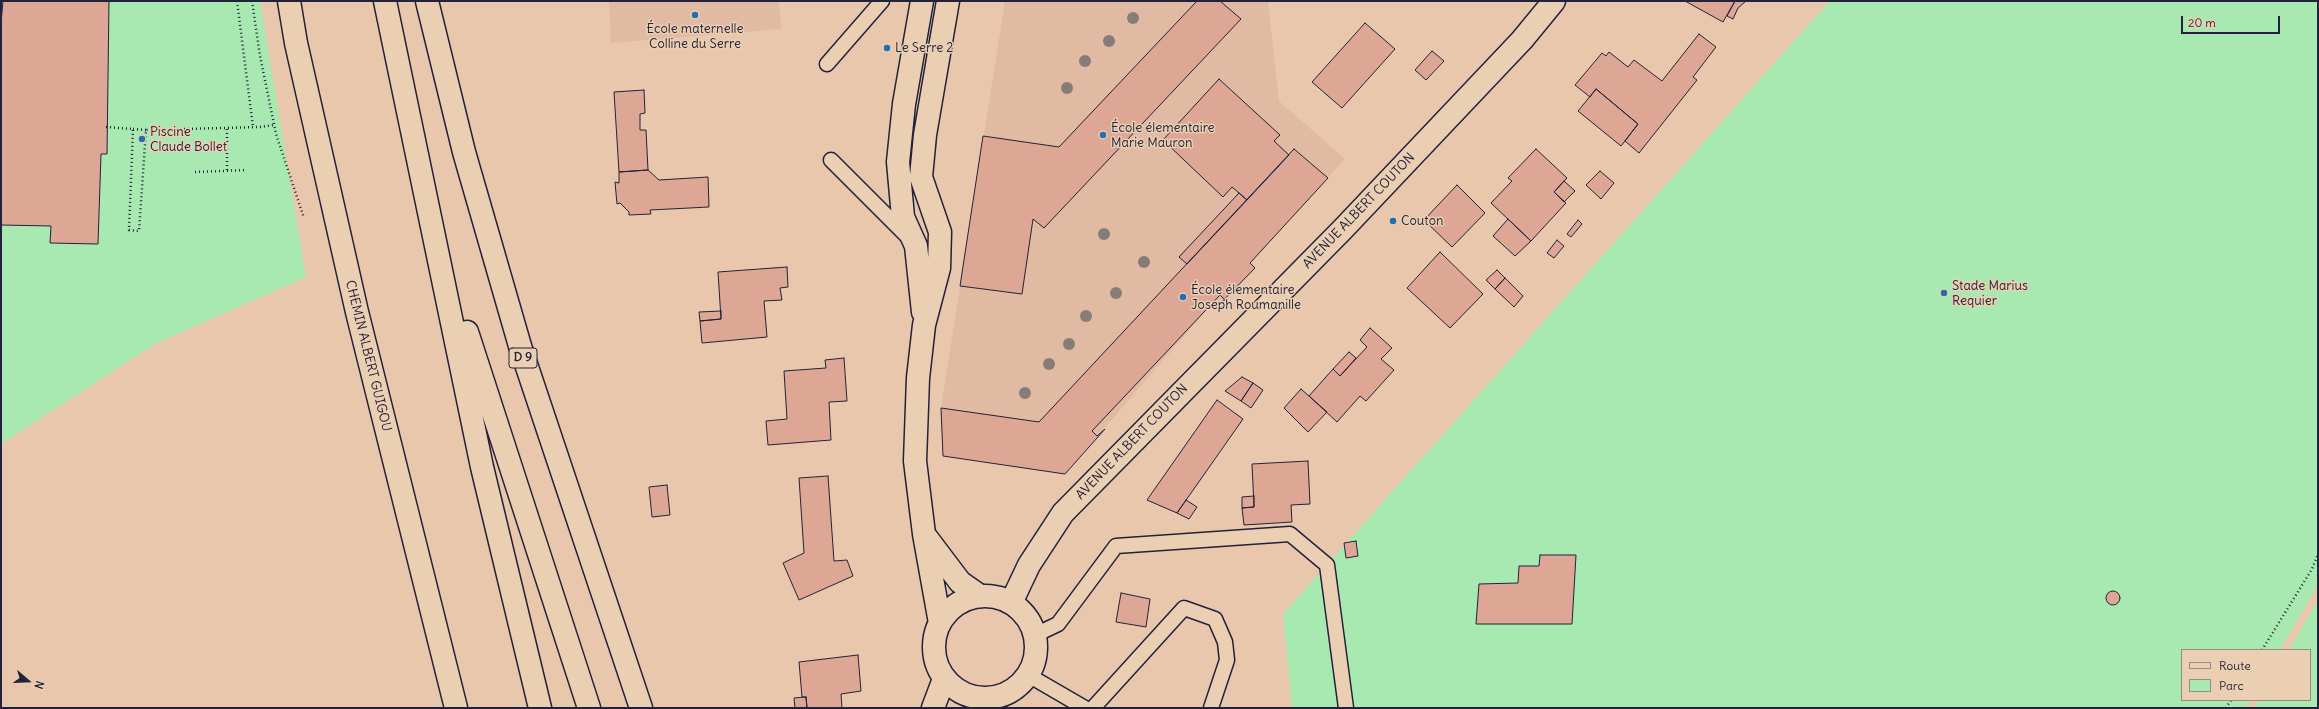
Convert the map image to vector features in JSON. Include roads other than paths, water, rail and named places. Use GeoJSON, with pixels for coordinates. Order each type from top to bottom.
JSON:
{"type":"FeatureCollection","features":[{"type":"Feature","properties":{"kind":"main road","name":"CHEMIN ALBERT GUIGOU"},"geometry":{"type":"LineString","coordinates":[[290,1],[296,43],[357,312],[456,708]]}},
{"type":"Feature","properties":{"kind":"main road"},"geometry":{"type":"LineString","coordinates":[[385,1],[482,466],[540,708]]}},
{"type":"Feature","properties":{"kind":"main road","name":"D 9"},"geometry":{"type":"LineString","coordinates":[[427,1],[464,152],[520,346],[641,708]]}},
{"type":"Feature","properties":{"kind":"main road"},"geometry":{"type":"LineString","coordinates":[[922,1],[904,104],[898,162],[903,217],[916,246],[924,325]]}},
{"type":"Feature","properties":{"kind":"main road"},"geometry":{"type":"LineString","coordinates":[[940,622],[924,534],[915,461],[918,378],[924,325],[939,268],[940,232],[922,177],[925,136],[948,1]]}},
{"type":"Feature","properties":{"kind":"main road","name":"AVENUE ALBERT COUTON"},"geometry":{"type":"LineString","coordinates":[[1011,603],[1029,565],[1063,513],[1343,229],[1522,40],[1554,1]]}},
{"type":"Feature","properties":{"kind":"main road"},"geometry":{"type":"LineString","coordinates":[[434,232],[589,708]]}},
{"type":"Feature","properties":{"kind":"main road"},"geometry":{"type":"LineString","coordinates":[[924,534],[960,582],[980,596]]}},
{"type":"Feature","properties":{"kind":"main road"},"geometry":{"type":"LineString","coordinates":[[980,596],[996,596],[1011,603],[1026,617],[1035,635],[1036,649],[1034,663],[1028,675],[1017,688],[985,704],[955,690],[944,679],[937,666],[934,651],[934,636],[940,622],[950,610],[964,600],[980,596]]}},
{"type":"Feature","properties":{"kind":"main road"},"geometry":{"type":"LineString","coordinates":[[933,708],[944,679]]}},
{"type":"Feature","properties":{"kind":"lane"},"geometry":{"type":"LineString","coordinates":[[827,64],[882,1]]}},
{"type":"Feature","properties":{"kind":"lane"},"geometry":{"type":"LineString","coordinates":[[831,160],[916,246]]}},
{"type":"Feature","properties":{"kind":"lane"},"geometry":{"type":"LineString","coordinates":[[1035,635],[1058,624],[1116,546],[1290,534],[1328,565],[1346,708]]}},
{"type":"Feature","properties":{"kind":"lane"},"geometry":{"type":"LineString","coordinates":[[1093,708],[1184,608],[1215,619],[1225,642],[1227,660],[1211,708]]}},
{"type":"Feature","properties":{"kind":"lane"},"geometry":{"type":"LineString","coordinates":[[1028,675],[1086,708]]}},
{"type":"Feature","properties":{"kind":"place","name":"École maternelle Colline du Serre"},"geometry":{"type":"Point","coordinates":[695,15]}},
{"type":"Feature","properties":{"kind":"place","name":"Le Serre 2"},"geometry":{"type":"Point","coordinates":[887,48]}},
{"type":"Feature","properties":{"kind":"place","name":"École élementaire Marie Mauron"},"geometry":{"type":"Point","coordinates":[1103,135]}},
{"type":"Feature","properties":{"kind":"place","name":"Piscine Claude Bollet"},"geometry":{"type":"Point","coordinates":[142,139]}},
{"type":"Feature","properties":{"kind":"place","name":"Couton"},"geometry":{"type":"Point","coordinates":[1393,221]}},
{"type":"Feature","properties":{"kind":"place","name":"Stade Marius Requier"},"geometry":{"type":"Point","coordinates":[1944,293]}},
{"type":"Feature","properties":{"kind":"place","name":"École élementaire Joseph Roumanille"},"geometry":{"type":"Point","coordinates":[1183,297]}}]}
